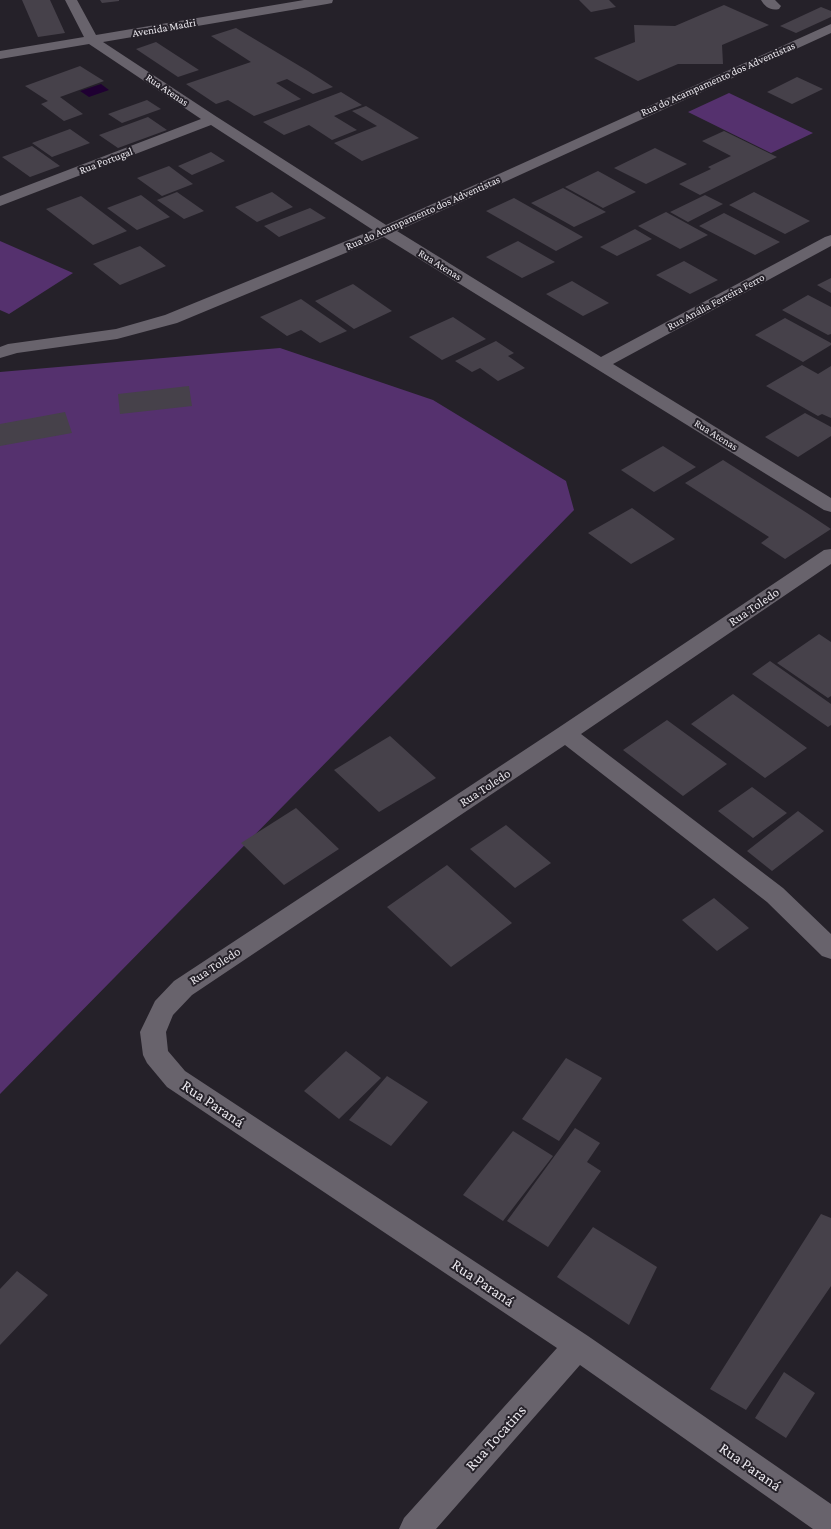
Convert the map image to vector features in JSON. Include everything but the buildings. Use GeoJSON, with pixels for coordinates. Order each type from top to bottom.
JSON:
{"type":"FeatureCollection","features":[{"type":"Feature","properties":{"kind":"street","name":"Rua Atenas"},"geometry":{"type":"LineString","coordinates":[[71,0],[92,40],[212,120],[385,231],[831,506]]}},
{"type":"Feature","properties":{"kind":"street","name":"Avenida Madri"},"geometry":{"type":"LineString","coordinates":[[0,55],[327,0]]}},
{"type":"Feature","properties":{"kind":"street","name":"Rua do Acampamento dos Adventistas"},"geometry":{"type":"LineString","coordinates":[[0,353],[14,348],[117,334],[171,319],[385,231],[831,28]]}},
{"type":"Feature","properties":{"kind":"street","name":"Rua Portugal"},"geometry":{"type":"LineString","coordinates":[[0,201],[212,120]]}},
{"type":"Feature","properties":{"kind":"street","name":"Rua Anália Ferreira Ferro"},"geometry":{"type":"LineString","coordinates":[[601,364],[831,240]]}},
{"type":"Feature","properties":{"kind":"street","name":"Rua Toledo"},"geometry":{"type":"LineString","coordinates":[[153,1032],[164,1008],[183,988],[566,734],[831,555]]}},
{"type":"Feature","properties":{"kind":"street"},"geometry":{"type":"LineString","coordinates":[[566,734],[775,895],[831,949]]}},
{"type":"Feature","properties":{"kind":"street","name":"Rua Paraná"},"geometry":{"type":"LineString","coordinates":[[153,1032],[156,1056],[176,1079],[578,1346],[831,1523]]}},
{"type":"Feature","properties":{"kind":"street","name":"Rua Tocatins"},"geometry":{"type":"LineString","coordinates":[[415,1529],[578,1346]]}},
{"type":"Feature","properties":{"kind":"shaded area"},"geometry":{"type":"Polygon","coordinates":[[[101,84],[109,90],[89,97],[80,91],[101,84]]]}},
{"type":"Feature","properties":{"kind":"shaded area"},"geometry":{"type":"Polygon","coordinates":[[[729,93],[813,133],[771,153],[688,112],[729,93]]]}},
{"type":"Feature","properties":{"kind":"shaded area"},"geometry":{"type":"Polygon","coordinates":[[[0,241],[73,273],[9,314],[0,310],[0,241]]]}},
{"type":"Feature","properties":{"kind":"shaded area"},"geometry":{"type":"Polygon","coordinates":[[[280,348],[433,400],[566,481],[574,510],[0,1094],[0,372],[280,348]]]}}]}
